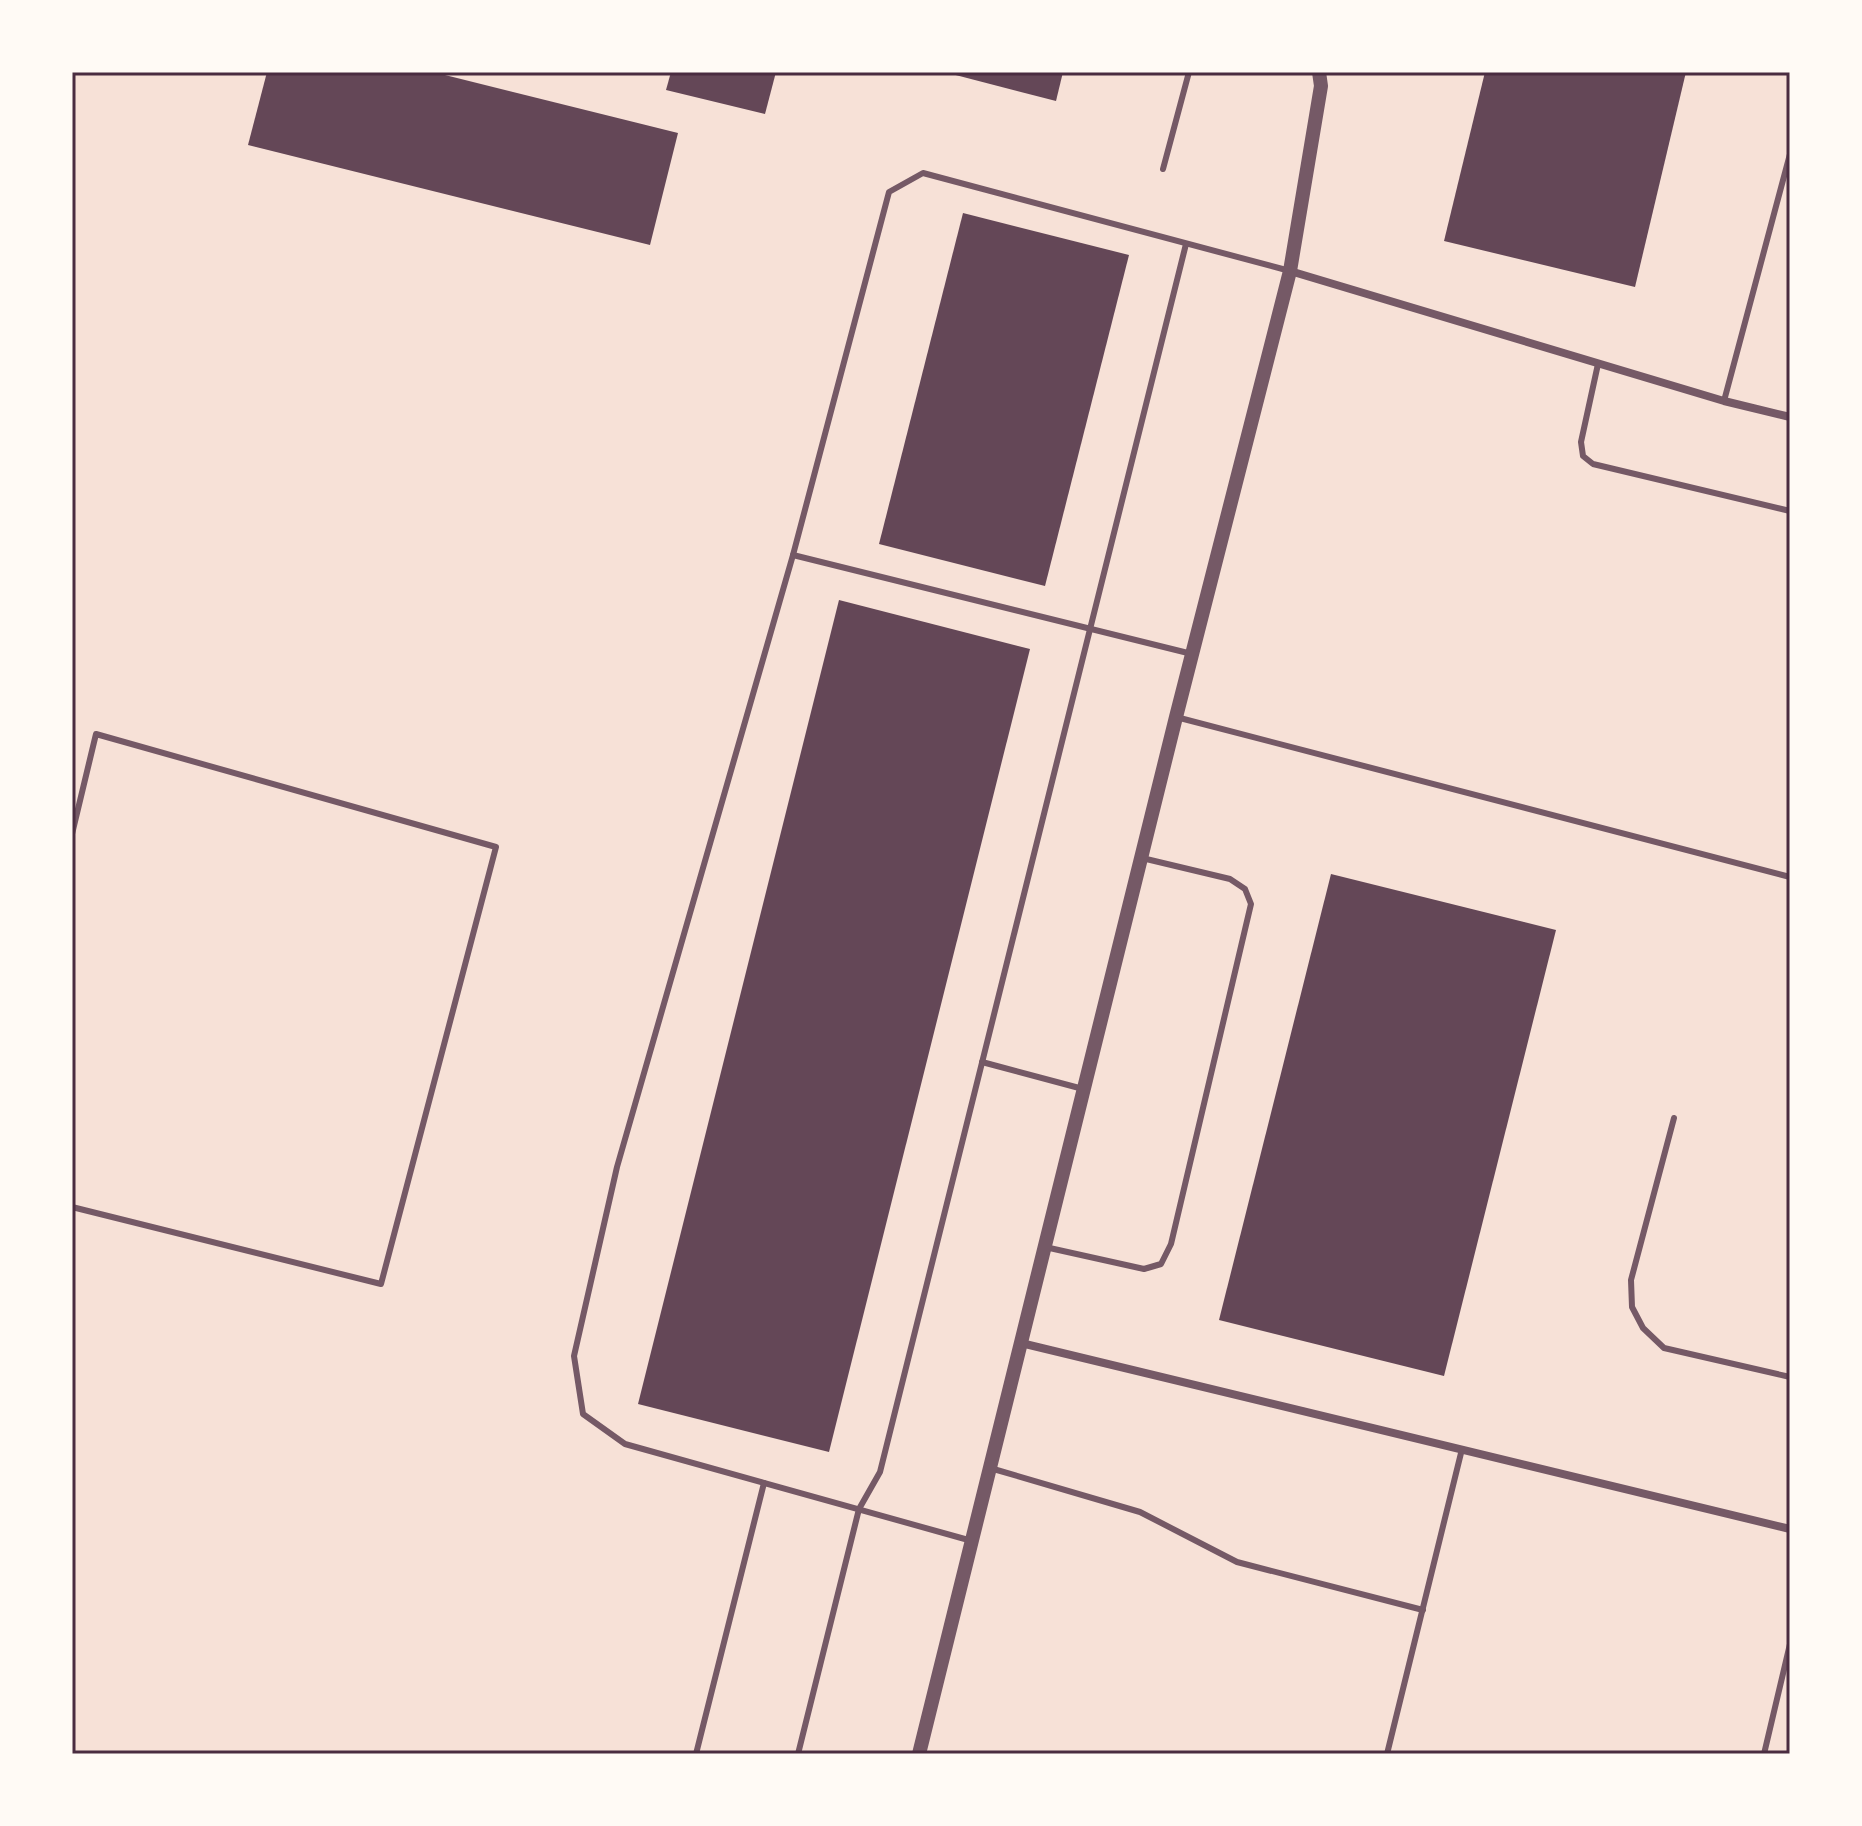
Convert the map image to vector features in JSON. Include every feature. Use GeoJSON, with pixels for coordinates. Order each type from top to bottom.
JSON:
{"type":"FeatureCollection","features":[{"type":"Feature","properties":{"kind":"street"},"geometry":{"type":"LineString","coordinates":[[919,1754],[1290,271],[1321,86],[1319,72]]}},
{"type":"Feature","properties":{"kind":"street"},"geometry":{"type":"LineString","coordinates":[[1290,271],[1724,401],[1790,417]]}},
{"type":"Feature","properties":{"kind":"street"},"geometry":{"type":"LineString","coordinates":[[1021,1343],[1790,1529]]}},
{"type":"Feature","properties":{"kind":"lane"},"geometry":{"type":"LineString","coordinates":[[1163,169],[1189,72]]}},
{"type":"Feature","properties":{"kind":"lane"},"geometry":{"type":"LineString","coordinates":[[1724,401],[1790,154]]}},
{"type":"Feature","properties":{"kind":"lane"},"geometry":{"type":"LineString","coordinates":[[972,1541],[625,1444],[583,1414],[574,1356],[617,1167],[793,555],[889,192],[923,173],[1290,271]]}},
{"type":"Feature","properties":{"kind":"lane"},"geometry":{"type":"LineString","coordinates":[[798,1754],[859,1509],[880,1472],[1186,244]]}},
{"type":"Feature","properties":{"kind":"lane"},"geometry":{"type":"LineString","coordinates":[[1598,364],[1581,442],[1583,456],[1593,464],[1790,511]]}},
{"type":"Feature","properties":{"kind":"lane"},"geometry":{"type":"LineString","coordinates":[[793,555],[1192,654]]}},
{"type":"Feature","properties":{"kind":"lane"},"geometry":{"type":"LineString","coordinates":[[1176,717],[1790,877]]}},
{"type":"Feature","properties":{"kind":"lane"},"geometry":{"type":"LineString","coordinates":[[72,834],[96,734],[496,847],[381,1284],[72,1207]]}},
{"type":"Feature","properties":{"kind":"lane"},"geometry":{"type":"LineString","coordinates":[[1045,1247],[1144,1269],[1161,1264],[1171,1244],[1251,904],[1245,889],[1230,879],[1141,858]]}},
{"type":"Feature","properties":{"kind":"lane"},"geometry":{"type":"LineString","coordinates":[[982,1062],[1084,1090]]}},
{"type":"Feature","properties":{"kind":"lane"},"geometry":{"type":"LineString","coordinates":[[1674,1118],[1631,1280],[1632,1307],[1643,1328],[1664,1348],[1790,1377]]}},
{"type":"Feature","properties":{"kind":"lane"},"geometry":{"type":"LineString","coordinates":[[1387,1754],[1462,1449]]}},
{"type":"Feature","properties":{"kind":"lane"},"geometry":{"type":"LineString","coordinates":[[990,1468],[1140,1512],[1237,1562],[1423,1610]]}},
{"type":"Feature","properties":{"kind":"lane"},"geometry":{"type":"LineString","coordinates":[[696,1754],[764,1483]]}},
{"type":"Feature","properties":{"kind":"lane"},"geometry":{"type":"LineString","coordinates":[[1764,1754],[1790,1644]]}},
{"type":"Feature","properties":{"kind":"building"},"geometry":{"type":"Polygon","coordinates":[[[267,72],[433,72],[678,133],[650,245],[248,145],[267,72]]]}},
{"type":"Feature","properties":{"kind":"building"},"geometry":{"type":"Polygon","coordinates":[[[671,72],[776,72],[765,114],[666,90],[671,72]]]}},
{"type":"Feature","properties":{"kind":"building"},"geometry":{"type":"Polygon","coordinates":[[[944,72],[1063,72],[1056,101],[944,72]]]}},
{"type":"Feature","properties":{"kind":"building"},"geometry":{"type":"Polygon","coordinates":[[[1485,72],[1686,72],[1635,287],[1444,241],[1485,72]]]}},
{"type":"Feature","properties":{"kind":"building"},"geometry":{"type":"Polygon","coordinates":[[[963,213],[1129,255],[1045,586],[879,544],[963,213]]]}},
{"type":"Feature","properties":{"kind":"building"},"geometry":{"type":"Polygon","coordinates":[[[839,600],[1030,649],[829,1452],[638,1404],[839,600]]]}},
{"type":"Feature","properties":{"kind":"building"},"geometry":{"type":"Polygon","coordinates":[[[1331,874],[1556,930],[1444,1376],[1219,1320],[1331,874]]]}}]}
